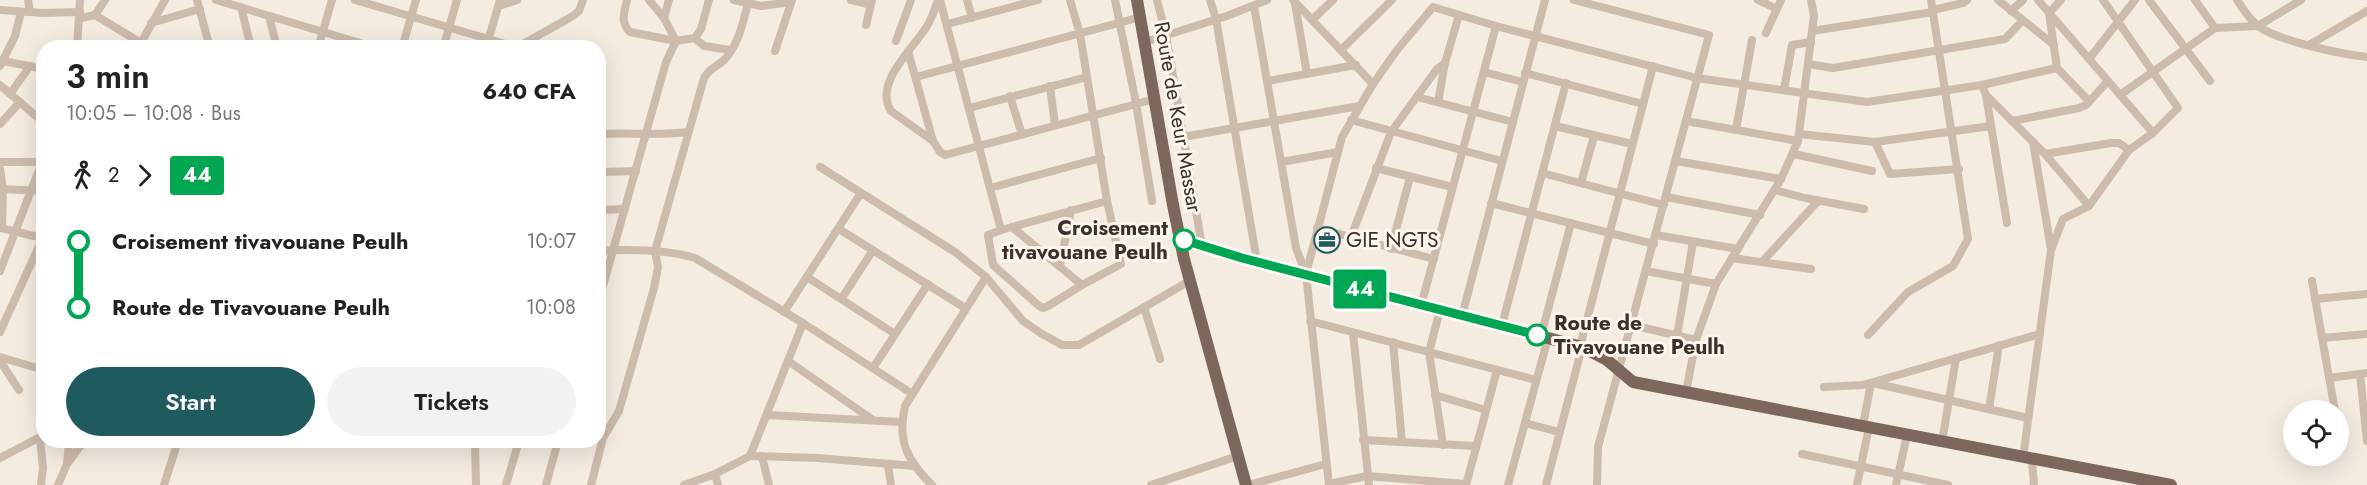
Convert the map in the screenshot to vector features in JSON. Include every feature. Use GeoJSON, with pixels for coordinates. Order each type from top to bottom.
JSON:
{"type":"FeatureCollection","features":[{"type":"Feature","properties":{"kind":"main road","name":"Route de Keur Massar"},"geometry":{"type":"LineString","coordinates":[[1137,0],[1180,239],[1247,485]]}},
{"type":"Feature","properties":{"kind":"main road"},"geometry":{"type":"LineString","coordinates":[[1180,239],[1257,262],[1581,347],[1607,360],[1633,382],[2171,485]]}},
{"type":"Feature","properties":{"kind":"street"},"geometry":{"type":"LineString","coordinates":[[28,0],[30,12]]}},
{"type":"Feature","properties":{"kind":"street"},"geometry":{"type":"LineString","coordinates":[[78,40],[80,0]]}},
{"type":"Feature","properties":{"kind":"street"},"geometry":{"type":"LineString","coordinates":[[95,15],[105,0]]}},
{"type":"Feature","properties":{"kind":"street"},"geometry":{"type":"LineString","coordinates":[[142,40],[165,0]]}},
{"type":"Feature","properties":{"kind":"street"},"geometry":{"type":"LineString","coordinates":[[197,0],[208,40]]}},
{"type":"Feature","properties":{"kind":"street"},"geometry":{"type":"LineString","coordinates":[[216,0],[345,40]]}},
{"type":"Feature","properties":{"kind":"street"},"geometry":{"type":"LineString","coordinates":[[320,40],[332,0]]}},
{"type":"Feature","properties":{"kind":"street"},"geometry":{"type":"LineString","coordinates":[[355,0],[373,2],[495,40]]}},
{"type":"Feature","properties":{"kind":"street"},"geometry":{"type":"LineString","coordinates":[[404,40],[416,0]]}},
{"type":"Feature","properties":{"kind":"street"},"geometry":{"type":"LineString","coordinates":[[445,40],[457,0]]}},
{"type":"Feature","properties":{"kind":"street"},"geometry":{"type":"LineString","coordinates":[[489,38],[500,3],[517,0]]}},
{"type":"Feature","properties":{"kind":"street"},"geometry":{"type":"LineString","coordinates":[[530,40],[573,16],[579,11],[582,0]]}},
{"type":"Feature","properties":{"kind":"street"},"geometry":{"type":"LineString","coordinates":[[627,0],[623,20],[624,27],[630,32],[676,41],[695,38]]}},
{"type":"Feature","properties":{"kind":"street"},"geometry":{"type":"LineString","coordinates":[[649,0],[664,18],[676,41]]}},
{"type":"Feature","properties":{"kind":"street"},"geometry":{"type":"LineString","coordinates":[[664,18],[669,0]]}},
{"type":"Feature","properties":{"kind":"street"},"geometry":{"type":"LineString","coordinates":[[695,38],[701,28],[709,0]]}},
{"type":"Feature","properties":{"kind":"street"},"geometry":{"type":"LineString","coordinates":[[734,0],[761,6],[792,1],[775,51]]}},
{"type":"Feature","properties":{"kind":"street"},"geometry":{"type":"LineString","coordinates":[[851,0],[871,3],[866,25]]}},
{"type":"Feature","properties":{"kind":"street"},"geometry":{"type":"LineString","coordinates":[[896,41],[911,0]]}},
{"type":"Feature","properties":{"kind":"street"},"geometry":{"type":"LineString","coordinates":[[939,0],[1001,230]]}},
{"type":"Feature","properties":{"kind":"street"},"geometry":{"type":"LineString","coordinates":[[933,141],[891,111],[887,105],[886,95],[896,66],[927,27],[939,0]]}},
{"type":"Feature","properties":{"kind":"street"},"geometry":{"type":"LineString","coordinates":[[967,0],[972,18]]}},
{"type":"Feature","properties":{"kind":"street"},"geometry":{"type":"LineString","coordinates":[[947,24],[1038,0]]}},
{"type":"Feature","properties":{"kind":"street"},"geometry":{"type":"LineString","coordinates":[[1070,0],[1080,34],[1107,201],[1121,264],[1043,308],[993,265],[988,235],[1107,201]]}},
{"type":"Feature","properties":{"kind":"street"},"geometry":{"type":"LineString","coordinates":[[1115,0],[1136,103],[1152,201]]}},
{"type":"Feature","properties":{"kind":"street"},"geometry":{"type":"LineString","coordinates":[[1157,0],[1166,35],[1202,246]]}},
{"type":"Feature","properties":{"kind":"street"},"geometry":{"type":"LineString","coordinates":[[1210,0],[1216,19],[1257,262]]}},
{"type":"Feature","properties":{"kind":"street"},"geometry":{"type":"LineString","coordinates":[[1145,42],[1268,0]]}},
{"type":"Feature","properties":{"kind":"street"},"geometry":{"type":"LineString","coordinates":[[1312,20],[1333,0]]}},
{"type":"Feature","properties":{"kind":"street"},"geometry":{"type":"LineString","coordinates":[[1341,50],[1392,0]]}},
{"type":"Feature","properties":{"kind":"street"},"geometry":{"type":"LineString","coordinates":[[1462,316],[1545,0]]}},
{"type":"Feature","properties":{"kind":"street"},"geometry":{"type":"LineString","coordinates":[[1575,0],[1709,35],[1620,373],[1598,447],[1597,485]]}},
{"type":"Feature","properties":{"kind":"street"},"geometry":{"type":"LineString","coordinates":[[1758,0],[1777,9]]}},
{"type":"Feature","properties":{"kind":"street"},"geometry":{"type":"LineString","coordinates":[[1766,33],[1781,0]]}},
{"type":"Feature","properties":{"kind":"street"},"geometry":{"type":"LineString","coordinates":[[1686,392],[1696,340],[1716,284],[1775,190],[1794,154],[1814,16],[1811,0]]}},
{"type":"Feature","properties":{"kind":"street"},"geometry":{"type":"LineString","coordinates":[[1868,335],[1908,292],[1953,266],[1968,239],[1959,169],[1931,0]]}},
{"type":"Feature","properties":{"kind":"street"},"geometry":{"type":"LineString","coordinates":[[1812,32],[1933,11],[1967,0]]}},
{"type":"Feature","properties":{"kind":"street"},"geometry":{"type":"LineString","coordinates":[[1998,0],[2054,45]]}},
{"type":"Feature","properties":{"kind":"street"},"geometry":{"type":"LineString","coordinates":[[2011,11],[2023,0]]}},
{"type":"Feature","properties":{"kind":"street"},"geometry":{"type":"LineString","coordinates":[[2038,0],[2153,133]]}},
{"type":"Feature","properties":{"kind":"street"},"geometry":{"type":"LineString","coordinates":[[2049,13],[2061,0]]}},
{"type":"Feature","properties":{"kind":"street"},"geometry":{"type":"LineString","coordinates":[[2034,485],[2028,459],[2028,418],[2051,250],[2063,219],[2089,206],[2129,150],[2153,133],[2178,108],[2103,0]]}},
{"type":"Feature","properties":{"kind":"street"},"geometry":{"type":"LineString","coordinates":[[2089,59],[2135,0]]}},
{"type":"Feature","properties":{"kind":"street"},"geometry":{"type":"LineString","coordinates":[[2150,0],[2210,81]]}},
{"type":"Feature","properties":{"kind":"street"},"geometry":{"type":"LineString","coordinates":[[2195,0],[2215,28]]}},
{"type":"Feature","properties":{"kind":"street"},"geometry":{"type":"LineString","coordinates":[[2237,0],[2258,26]]}},
{"type":"Feature","properties":{"kind":"street"},"geometry":{"type":"LineString","coordinates":[[2258,26],[2301,0]]}},
{"type":"Feature","properties":{"kind":"street"},"geometry":{"type":"LineString","coordinates":[[1294,1],[1373,84]]}},
{"type":"Feature","properties":{"kind":"street"},"geometry":{"type":"LineString","coordinates":[[1294,1],[1308,74]]}},
{"type":"Feature","properties":{"kind":"street"},"geometry":{"type":"LineString","coordinates":[[606,430],[619,411],[646,319],[658,267],[655,251],[704,78],[712,68],[725,59],[736,45],[748,2]]}},
{"type":"Feature","properties":{"kind":"street"},"geometry":{"type":"LineString","coordinates":[[1254,6],[1296,248],[1306,274],[1329,484],[1367,476],[1466,485],[1497,370]]}},
{"type":"Feature","properties":{"kind":"street"},"geometry":{"type":"LineString","coordinates":[[1306,274],[1338,152],[1351,120],[1397,50],[1433,7],[1535,37],[1697,78],[1867,102],[1982,85],[2058,68]]}},
{"type":"Feature","properties":{"kind":"street"},"geometry":{"type":"LineString","coordinates":[[241,8],[249,40]]}},
{"type":"Feature","properties":{"kind":"street"},"geometry":{"type":"LineString","coordinates":[[151,23],[200,9]]}},
{"type":"Feature","properties":{"kind":"street"},"geometry":{"type":"LineString","coordinates":[[0,10],[95,15],[132,40]]}},
{"type":"Feature","properties":{"kind":"street"},"geometry":{"type":"LineString","coordinates":[[2309,45],[2367,11]]}},
{"type":"Feature","properties":{"kind":"street"},"geometry":{"type":"LineString","coordinates":[[21,12],[15,36],[2,64],[36,67]]}},
{"type":"Feature","properties":{"kind":"street"},"geometry":{"type":"LineString","coordinates":[[2049,13],[2058,68],[2089,101]]}},
{"type":"Feature","properties":{"kind":"street"},"geometry":{"type":"LineString","coordinates":[[1438,102],[1445,63],[1459,15]]}},
{"type":"Feature","properties":{"kind":"street"},"geometry":{"type":"LineString","coordinates":[[269,16],[276,40]]}},
{"type":"Feature","properties":{"kind":"street"},"geometry":{"type":"LineString","coordinates":[[916,76],[1141,17]]}},
{"type":"Feature","properties":{"kind":"street"},"geometry":{"type":"LineString","coordinates":[[1808,64],[1833,68],[2005,39],[2023,20]]}},
{"type":"Feature","properties":{"kind":"street"},"geometry":{"type":"LineString","coordinates":[[1421,306],[1496,26]]}},
{"type":"Feature","properties":{"kind":"street"},"geometry":{"type":"LineString","coordinates":[[2120,95],[2215,28],[2258,26],[2309,45],[2365,55]]}},
{"type":"Feature","properties":{"kind":"street"},"geometry":{"type":"LineString","coordinates":[[695,38],[704,46],[730,50]]}},
{"type":"Feature","properties":{"kind":"street"},"geometry":{"type":"LineString","coordinates":[[1736,130],[1752,40]]}},
{"type":"Feature","properties":{"kind":"street"},"geometry":{"type":"LineString","coordinates":[[606,276],[647,134],[651,109],[662,72],[676,41]]}},
{"type":"Feature","properties":{"kind":"street"},"geometry":{"type":"LineString","coordinates":[[1784,90],[1792,45],[1810,42]]}},
{"type":"Feature","properties":{"kind":"street"},"geometry":{"type":"LineString","coordinates":[[908,51],[933,141],[940,152],[945,155],[1155,99]]}},
{"type":"Feature","properties":{"kind":"street"},"geometry":{"type":"LineString","coordinates":[[1351,237],[1391,132],[1437,69],[1445,63]]}},
{"type":"Feature","properties":{"kind":"street"},"geometry":{"type":"LineString","coordinates":[[1267,81],[1356,65]]}},
{"type":"Feature","properties":{"kind":"street"},"geometry":{"type":"LineString","coordinates":[[30,66],[3,89],[36,116]]}},
{"type":"Feature","properties":{"kind":"street"},"geometry":{"type":"LineString","coordinates":[[1546,485],[1653,66]]}},
{"type":"Feature","properties":{"kind":"street"},"geometry":{"type":"LineString","coordinates":[[1484,72],[1523,82]]}},
{"type":"Feature","properties":{"kind":"street"},"geometry":{"type":"LineString","coordinates":[[1526,73],[1642,104]]}},
{"type":"Feature","properties":{"kind":"street"},"geometry":{"type":"LineString","coordinates":[[969,108],[1087,77]]}},
{"type":"Feature","properties":{"kind":"street"},"geometry":{"type":"LineString","coordinates":[[2012,121],[2079,108],[2108,81]]}},
{"type":"Feature","properties":{"kind":"street"},"geometry":{"type":"LineString","coordinates":[[1502,326],[1566,83]]}},
{"type":"Feature","properties":{"kind":"street"},"geometry":{"type":"LineString","coordinates":[[1982,85],[1986,95],[2007,223]]}},
{"type":"Feature","properties":{"kind":"street"},"geometry":{"type":"LineString","coordinates":[[1050,86],[1055,125]]}},
{"type":"Feature","properties":{"kind":"street"},"geometry":{"type":"LineString","coordinates":[[1986,95],[2045,154],[2089,206]]}},
{"type":"Feature","properties":{"kind":"street"},"geometry":{"type":"LineString","coordinates":[[1011,96],[1022,135]]}},
{"type":"Feature","properties":{"kind":"street"},"geometry":{"type":"LineString","coordinates":[[1417,97],[1513,122]]}},
{"type":"Feature","properties":{"kind":"street"},"geometry":{"type":"LineString","coordinates":[[0,124],[20,102]]}},
{"type":"Feature","properties":{"kind":"street"},"geometry":{"type":"LineString","coordinates":[[1184,137],[1359,106]]}},
{"type":"Feature","properties":{"kind":"street"},"geometry":{"type":"LineString","coordinates":[[1351,120],[1502,161]]}},
{"type":"Feature","properties":{"kind":"street"},"geometry":{"type":"LineString","coordinates":[[1686,122],[1798,137],[1875,142],[1991,126]]}},
{"type":"Feature","properties":{"kind":"street"},"geometry":{"type":"LineString","coordinates":[[1555,126],[1632,144]]}},
{"type":"Feature","properties":{"kind":"street"},"geometry":{"type":"LineString","coordinates":[[606,134],[688,132]]}},
{"type":"Feature","properties":{"kind":"street"},"geometry":{"type":"LineString","coordinates":[[1581,183],[1594,135]]}},
{"type":"Feature","properties":{"kind":"street"},"geometry":{"type":"LineString","coordinates":[[1875,142],[1890,174],[1959,169]]}},
{"type":"Feature","properties":{"kind":"street"},"geometry":{"type":"LineString","coordinates":[[2033,142],[2051,250]]}},
{"type":"Feature","properties":{"kind":"street"},"geometry":{"type":"LineString","coordinates":[[2045,154],[2111,143],[2119,143],[2129,150]]}},
{"type":"Feature","properties":{"kind":"street"},"geometry":{"type":"LineString","coordinates":[[1281,162],[1338,152]]}},
{"type":"Feature","properties":{"kind":"street"},"geometry":{"type":"LineString","coordinates":[[1794,154],[1872,171]]}},
{"type":"Feature","properties":{"kind":"street"},"geometry":{"type":"LineString","coordinates":[[990,188],[1101,158]]}},
{"type":"Feature","properties":{"kind":"street"},"geometry":{"type":"LineString","coordinates":[[0,162],[36,160]]}},
{"type":"Feature","properties":{"kind":"street"},"geometry":{"type":"LineString","coordinates":[[1676,160],[1781,179]]}},
{"type":"Feature","properties":{"kind":"street"},"geometry":{"type":"LineString","coordinates":[[820,167],[955,252],[986,277],[1023,321],[1065,346],[1079,345],[1191,280]]}},
{"type":"Feature","properties":{"kind":"street"},"geometry":{"type":"LineString","coordinates":[[1376,168],[1452,187]]}},
{"type":"Feature","properties":{"kind":"street"},"geometry":{"type":"LineString","coordinates":[[0,169],[1,228],[36,235]]}},
{"type":"Feature","properties":{"kind":"street"},"geometry":{"type":"LineString","coordinates":[[606,172],[636,171]]}},
{"type":"Feature","properties":{"kind":"street"},"geometry":{"type":"LineString","coordinates":[[1542,173],[1620,194],[1760,215]]}},
{"type":"Feature","properties":{"kind":"street"},"geometry":{"type":"LineString","coordinates":[[1391,249],[1410,177]]}},
{"type":"Feature","properties":{"kind":"street"},"geometry":{"type":"LineString","coordinates":[[0,272],[36,178]]}},
{"type":"Feature","properties":{"kind":"street"},"geometry":{"type":"LineString","coordinates":[[2,189],[36,190]]}},
{"type":"Feature","properties":{"kind":"street"},"geometry":{"type":"LineString","coordinates":[[1775,190],[1864,209]]}},
{"type":"Feature","properties":{"kind":"street"},"geometry":{"type":"LineString","coordinates":[[784,312],[861,193]]}},
{"type":"Feature","properties":{"kind":"street"},"geometry":{"type":"LineString","coordinates":[[1762,262],[1818,201]]}},
{"type":"Feature","properties":{"kind":"street"},"geometry":{"type":"LineString","coordinates":[[1491,203],[1654,244]]}},
{"type":"Feature","properties":{"kind":"street"},"geometry":{"type":"LineString","coordinates":[[606,210],[625,209]]}},
{"type":"Feature","properties":{"kind":"street"},"geometry":{"type":"LineString","coordinates":[[1060,266],[1071,210]]}},
{"type":"Feature","properties":{"kind":"street"},"geometry":{"type":"LineString","coordinates":[[1508,485],[1536,380],[1571,223]]}},
{"type":"Feature","properties":{"kind":"street"},"geometry":{"type":"LineString","coordinates":[[1012,227],[1082,285]]}},
{"type":"Feature","properties":{"kind":"street"},"geometry":{"type":"LineString","coordinates":[[1317,228],[1434,259]]}},
{"type":"Feature","properties":{"kind":"street"},"geometry":{"type":"LineString","coordinates":[[839,229],[966,308]]}},
{"type":"Feature","properties":{"kind":"street"},"geometry":{"type":"LineString","coordinates":[[1656,235],[1738,249]]}},
{"type":"Feature","properties":{"kind":"street"},"geometry":{"type":"LineString","coordinates":[[1677,336],[1693,242]]}},
{"type":"Feature","properties":{"kind":"street"},"geometry":{"type":"LineString","coordinates":[[606,250],[655,251],[695,258],[803,323],[911,393]]}},
{"type":"Feature","properties":{"kind":"street"},"geometry":{"type":"LineString","coordinates":[[842,298],[873,250]]}},
{"type":"Feature","properties":{"kind":"street"},"geometry":{"type":"LineString","coordinates":[[0,331],[36,257]]}},
{"type":"Feature","properties":{"kind":"street"},"geometry":{"type":"LineString","coordinates":[[1732,258],[1811,269]]}},
{"type":"Feature","properties":{"kind":"street"},"geometry":{"type":"LineString","coordinates":[[1646,271],[1716,284]]}},
{"type":"Feature","properties":{"kind":"street"},"geometry":{"type":"LineString","coordinates":[[807,277],[895,334]]}},
{"type":"Feature","properties":{"kind":"street"},"geometry":{"type":"LineString","coordinates":[[932,485],[915,466],[903,441],[901,422],[905,406],[911,393],[986,277]]}},
{"type":"Feature","properties":{"kind":"street"},"geometry":{"type":"LineString","coordinates":[[2312,281],[2333,400]]}},
{"type":"Feature","properties":{"kind":"street"},"geometry":{"type":"LineString","coordinates":[[873,368],[928,284]]}},
{"type":"Feature","properties":{"kind":"street"},"geometry":{"type":"LineString","coordinates":[[2315,299],[2367,294]]}},
{"type":"Feature","properties":{"kind":"street"},"geometry":{"type":"LineString","coordinates":[[1144,308],[1160,359]]}},
{"type":"Feature","properties":{"kind":"street"},"geometry":{"type":"LineString","coordinates":[[1440,310],[1429,352],[1443,445]]}},
{"type":"Feature","properties":{"kind":"street"},"geometry":{"type":"LineString","coordinates":[[1310,321],[1536,380]]}},
{"type":"Feature","properties":{"kind":"street"},"geometry":{"type":"LineString","coordinates":[[750,456],[803,323]]}},
{"type":"Feature","properties":{"kind":"street"},"geometry":{"type":"LineString","coordinates":[[1632,325],[1696,340]]}},
{"type":"Feature","properties":{"kind":"street"},"geometry":{"type":"LineString","coordinates":[[1353,333],[1369,485]]}},
{"type":"Feature","properties":{"kind":"street"},"geometry":{"type":"LineString","coordinates":[[1824,387],[1852,387],[1871,383],[2040,334]]}},
{"type":"Feature","properties":{"kind":"street"},"geometry":{"type":"LineString","coordinates":[[2322,338],[2367,334]]}},
{"type":"Feature","properties":{"kind":"street"},"geometry":{"type":"LineString","coordinates":[[1393,342],[1402,442]]}},
{"type":"Feature","properties":{"kind":"street"},"geometry":{"type":"LineString","coordinates":[[1989,409],[1999,345]]}},
{"type":"Feature","properties":{"kind":"street"},"geometry":{"type":"LineString","coordinates":[[1942,442],[1956,358]]}},
{"type":"Feature","properties":{"kind":"street"},"geometry":{"type":"LineString","coordinates":[[0,359],[36,368]]}},
{"type":"Feature","properties":{"kind":"street"},"geometry":{"type":"LineString","coordinates":[[0,359],[19,390]]}},
{"type":"Feature","properties":{"kind":"street"},"geometry":{"type":"LineString","coordinates":[[788,361],[875,421]]}},
{"type":"Feature","properties":{"kind":"street"},"geometry":{"type":"LineString","coordinates":[[2329,378],[2363,373],[2367,441]]}},
{"type":"Feature","properties":{"kind":"street"},"geometry":{"type":"LineString","coordinates":[[1871,383],[2028,418]]}},
{"type":"Feature","properties":{"kind":"street"},"geometry":{"type":"LineString","coordinates":[[1857,485],[1871,383]]}},
{"type":"Feature","properties":{"kind":"street"},"geometry":{"type":"LineString","coordinates":[[1436,395],[1486,410]]}},
{"type":"Feature","properties":{"kind":"street"},"geometry":{"type":"LineString","coordinates":[[767,415],[901,422]]}},
{"type":"Feature","properties":{"kind":"street"},"geometry":{"type":"LineString","coordinates":[[1525,423],[1559,432]]}},
{"type":"Feature","properties":{"kind":"street"},"geometry":{"type":"LineString","coordinates":[[1896,485],[1907,435]]}},
{"type":"Feature","properties":{"kind":"street"},"geometry":{"type":"LineString","coordinates":[[0,458],[36,440]]}},
{"type":"Feature","properties":{"kind":"street"},"geometry":{"type":"LineString","coordinates":[[1363,440],[1475,447]]}},
{"type":"Feature","properties":{"kind":"street"},"geometry":{"type":"LineString","coordinates":[[41,485],[42,448]]}},
{"type":"Feature","properties":{"kind":"street"},"geometry":{"type":"LineString","coordinates":[[67,464],[68,448]]}},
{"type":"Feature","properties":{"kind":"street"},"geometry":{"type":"LineString","coordinates":[[58,485],[67,464],[79,448]]}},
{"type":"Feature","properties":{"kind":"street"},"geometry":{"type":"LineString","coordinates":[[164,485],[176,448]]}},
{"type":"Feature","properties":{"kind":"street"},"geometry":{"type":"LineString","coordinates":[[475,448],[476,485]]}},
{"type":"Feature","properties":{"kind":"street"},"geometry":{"type":"LineString","coordinates":[[506,485],[517,448]]}},
{"type":"Feature","properties":{"kind":"street"},"geometry":{"type":"LineString","coordinates":[[546,485],[556,448]]}},
{"type":"Feature","properties":{"kind":"street"},"geometry":{"type":"LineString","coordinates":[[591,485],[599,448]]}},
{"type":"Feature","properties":{"kind":"street"},"geometry":{"type":"LineString","coordinates":[[1802,454],[1899,475],[1915,482],[1948,485]]}},
{"type":"Feature","properties":{"kind":"street"},"geometry":{"type":"LineString","coordinates":[[684,485],[715,474],[750,456],[915,466]]}},
{"type":"Feature","properties":{"kind":"street"},"geometry":{"type":"LineString","coordinates":[[762,456],[769,485]]}},
{"type":"Feature","properties":{"kind":"street"},"geometry":{"type":"LineString","coordinates":[[1151,485],[1238,456]]}},
{"type":"Feature","properties":{"kind":"street"},"geometry":{"type":"LineString","coordinates":[[1247,485],[1326,464]]}},
{"type":"Feature","properties":{"kind":"street"},"geometry":{"type":"LineString","coordinates":[[888,465],[891,485]]}},
{"type":"Feature","properties":{"kind":"street"},"geometry":{"type":"LineString","coordinates":[[715,474],[718,485]]}},
{"type":"Feature","properties":{"kind":"bus line","name":"44"},"geometry":{"type":"LineString","coordinates":[[1184,240],[1242,258],[1537,335]]}},
{"type":"Feature","properties":{"kind":"place","name":"Croisement tivavouane Peulh"},"geometry":{"type":"Point","coordinates":[1184,240]}},
{"type":"Feature","properties":{"kind":"place","name":"GIE NGTS"},"geometry":{"type":"Point","coordinates":[1327,240]}},
{"type":"Feature","properties":{"kind":"place","name":"Route de Tivavouane Peulh"},"geometry":{"type":"Point","coordinates":[1537,335]}}]}
